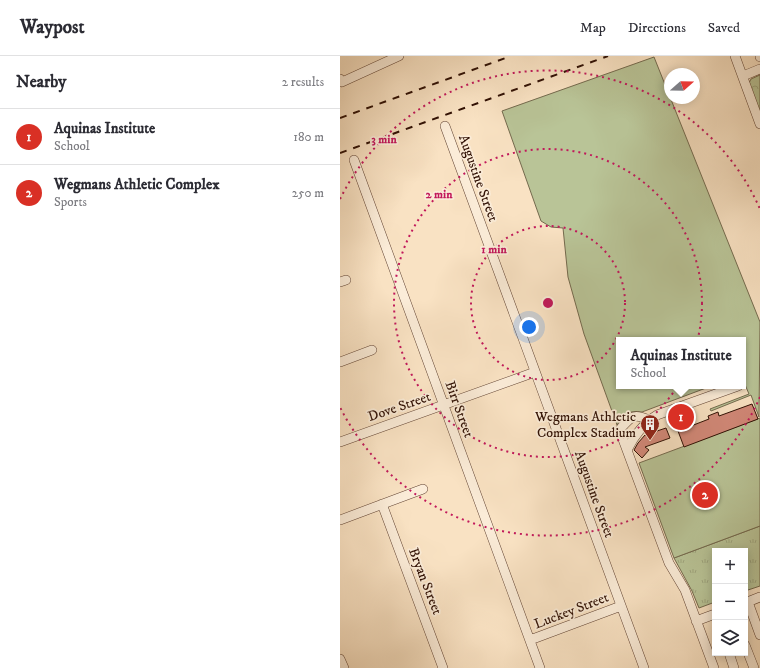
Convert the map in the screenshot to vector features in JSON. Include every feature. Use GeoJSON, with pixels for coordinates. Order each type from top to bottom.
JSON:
{"type":"FeatureCollection","features":[{"type":"Feature","properties":{"kind":"street"},"geometry":{"type":"LineString","coordinates":[[340,79],[342,82],[399,56]]}},
{"type":"Feature","properties":{"kind":"street"},"geometry":{"type":"LineString","coordinates":[[735,56],[760,124]]}},
{"type":"Feature","properties":{"kind":"street"},"geometry":{"type":"LineString","coordinates":[[743,76],[760,70]]}},
{"type":"Feature","properties":{"kind":"street","name":"Augustine Street"},"geometry":{"type":"LineString","coordinates":[[445,126],[644,668]]}},
{"type":"Feature","properties":{"kind":"street","name":"Birr Street"},"geometry":{"type":"LineString","coordinates":[[354,160],[540,668]]}},
{"type":"Feature","properties":{"kind":"street"},"geometry":{"type":"LineString","coordinates":[[340,362],[372,350]]}},
{"type":"Feature","properties":{"kind":"street","name":"Dove Street"},"geometry":{"type":"LineString","coordinates":[[340,442],[535,372]]}},
{"type":"Feature","properties":{"kind":"street"},"geometry":{"type":"LineString","coordinates":[[627,450],[631,442],[649,420],[657,415],[731,389]]}},
{"type":"Feature","properties":{"kind":"street"},"geometry":{"type":"LineString","coordinates":[[649,420],[636,415],[621,428],[621,434],[669,563],[685,590],[714,668]]}},
{"type":"Feature","properties":{"kind":"street"},"geometry":{"type":"LineString","coordinates":[[340,520],[423,489]]}},
{"type":"Feature","properties":{"kind":"street","name":"Bryan Street"},"geometry":{"type":"LineString","coordinates":[[382,504],[443,668]]}},
{"type":"Feature","properties":{"kind":"street"},"geometry":{"type":"LineString","coordinates":[[748,602],[760,597]]}},
{"type":"Feature","properties":{"kind":"street"},"geometry":{"type":"LineString","coordinates":[[748,605],[760,635]]}},
{"type":"Feature","properties":{"kind":"street","name":"Luckey Street"},"geometry":{"type":"LineString","coordinates":[[530,640],[621,606]]}},
{"type":"Feature","properties":{"kind":"street"},"geometry":{"type":"LineString","coordinates":[[696,621],[712,615]]}},
{"type":"Feature","properties":{"kind":"street"},"geometry":{"type":"LineString","coordinates":[[748,653],[754,668]]}},
{"type":"Feature","properties":{"kind":"street"},"geometry":{"type":"LineString","coordinates":[[730,656],[734,668]]}},
{"type":"Feature","properties":{"kind":"street"},"geometry":{"type":"LineString","coordinates":[[340,659],[344,668]]}},
{"type":"Feature","properties":{"kind":"green space"},"geometry":{"type":"Polygon","coordinates":[[[654,57],[664,82],[664,104],[673,104],[760,322],[759,417],[751,395],[711,411],[710,409],[749,394],[746,387],[746,337],[616,337],[616,389],[703,389],[642,412],[630,412],[622,418],[617,425],[584,334],[568,277],[563,228],[551,227],[541,221],[502,111],[654,57]]]}},
{"type":"Feature","properties":{"kind":"green space"},"geometry":{"type":"Polygon","coordinates":[[[760,75],[760,113],[749,83],[751,79],[760,75]]]}},
{"type":"Feature","properties":{"kind":"green space"},"geometry":{"type":"Polygon","coordinates":[[[760,418],[760,526],[674,558],[639,463],[760,418]]]}},
{"type":"Feature","properties":{"kind":"green space"},"geometry":{"type":"Polygon","coordinates":[[[760,526],[760,586],[748,590],[748,548],[712,548],[712,603],[699,608],[692,591],[674,558],[760,526]]]}},
{"type":"Feature","properties":{"kind":"building"},"geometry":{"type":"Polygon","coordinates":[[[752,404],[758,419],[684,447],[678,431],[709,419],[708,416],[718,412],[719,416],[752,404]]]}},
{"type":"Feature","properties":{"kind":"building","name":"Wegmans Athletic Complex Stadium"},"geometry":{"type":"Polygon","coordinates":[[[666,428],[670,438],[645,447],[649,450],[642,458],[634,450],[645,435],[666,428]]]}},
{"type":"Feature","properties":{"kind":"railway"},"geometry":{"type":"LineString","coordinates":[[340,118],[511,56]]}},
{"type":"Feature","properties":{"kind":"railway"},"geometry":{"type":"LineString","coordinates":[[340,153],[608,56]]}},
{"type":"Feature","properties":{"kind":"place","name":"Aquinas Institute"},"geometry":{"type":"Point","coordinates":[681,417]}},
{"type":"Feature","properties":{"kind":"place","name":"Wegmans Athletic Complex Stadium"},"geometry":{"type":"Point","coordinates":[650,441]}},
{"type":"Feature","properties":{"kind":"place","name":"Wegmans Athletic Complex"},"geometry":{"type":"Point","coordinates":[705,495]}}]}
